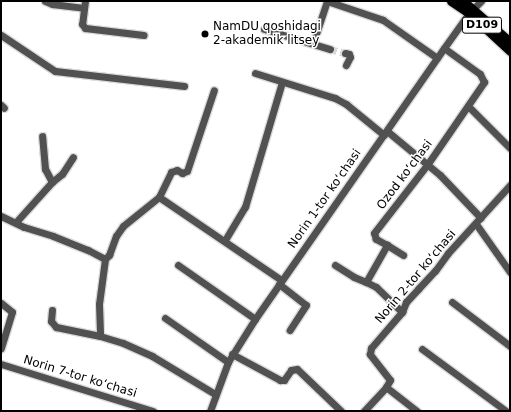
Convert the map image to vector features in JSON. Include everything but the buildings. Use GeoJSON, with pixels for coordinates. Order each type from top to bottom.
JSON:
{"type":"FeatureCollection","features":[{"type":"Feature","properties":{"kind":"main road","name":"D109"},"geometry":{"type":"LineString","coordinates":[[451,1],[471,11],[510,42]]}},
{"type":"Feature","properties":{"kind":"main road","name":"D109"},"geometry":{"type":"LineString","coordinates":[[463,1],[510,52]]}},
{"type":"Feature","properties":{"kind":"street"},"geometry":{"type":"LineString","coordinates":[[45,1],[52,4],[84,5],[82,24],[85,28],[144,35]]}},
{"type":"Feature","properties":{"kind":"street"},"geometry":{"type":"LineString","coordinates":[[313,43],[327,1],[383,20],[437,58]]}},
{"type":"Feature","properties":{"kind":"street","name":"Norin 1-tor koʻchasi"},"geometry":{"type":"LineString","coordinates":[[210,411],[228,362],[255,319],[444,48],[471,11],[481,1]]}},
{"type":"Feature","properties":{"kind":"street"},"geometry":{"type":"LineString","coordinates":[[264,29],[330,48]]}},
{"type":"Feature","properties":{"kind":"street"},"geometry":{"type":"LineString","coordinates":[[1,34],[55,71],[184,86]]}},
{"type":"Feature","properties":{"kind":"street","name":"Ozod koʻchasi"},"geometry":{"type":"LineString","coordinates":[[387,246],[376,238],[374,234],[427,165],[482,85],[483,78],[444,48]]}},
{"type":"Feature","properties":{"kind":"street"},"geometry":{"type":"LineString","coordinates":[[345,53],[349,54],[350,57],[346,65]]}},
{"type":"Feature","properties":{"kind":"street"},"geometry":{"type":"LineString","coordinates":[[255,73],[335,98],[346,104],[385,132],[440,175],[479,221],[510,272]]}},
{"type":"Feature","properties":{"kind":"street"},"geometry":{"type":"LineString","coordinates":[[224,240],[245,207],[282,82]]}},
{"type":"Feature","properties":{"kind":"street"},"geometry":{"type":"LineString","coordinates":[[100,336],[99,304],[105,259],[109,255],[116,236],[123,226],[159,197],[171,172],[176,170],[182,173],[189,167],[214,90]]}},
{"type":"Feature","properties":{"kind":"street"},"geometry":{"type":"LineString","coordinates":[[468,106],[510,148]]}},
{"type":"Feature","properties":{"kind":"street"},"geometry":{"type":"LineString","coordinates":[[42,136],[45,169],[52,182]]}},
{"type":"Feature","properties":{"kind":"street"},"geometry":{"type":"LineString","coordinates":[[16,222],[52,182],[62,174],[73,157]]}},
{"type":"Feature","properties":{"kind":"street","name":"Norin 2-tor koʻchasi"},"geometry":{"type":"LineString","coordinates":[[386,387],[389,383],[389,377],[372,357],[370,351],[402,312],[410,298],[510,185]]}},
{"type":"Feature","properties":{"kind":"street"},"geometry":{"type":"LineString","coordinates":[[159,197],[224,240],[280,282],[306,305],[290,330]]}},
{"type":"Feature","properties":{"kind":"street"},"geometry":{"type":"LineString","coordinates":[[1,216],[24,227],[53,236],[88,250],[105,259]]}},
{"type":"Feature","properties":{"kind":"street"},"geometry":{"type":"LineString","coordinates":[[366,282],[387,246],[403,255]]}},
{"type":"Feature","properties":{"kind":"street"},"geometry":{"type":"LineString","coordinates":[[178,265],[255,319]]}},
{"type":"Feature","properties":{"kind":"street"},"geometry":{"type":"LineString","coordinates":[[335,265],[376,288],[402,312]]}},
{"type":"Feature","properties":{"kind":"street"},"geometry":{"type":"LineString","coordinates":[[452,302],[510,346]]}},
{"type":"Feature","properties":{"kind":"street"},"geometry":{"type":"LineString","coordinates":[[1,303],[12,312],[1,348]]}},
{"type":"Feature","properties":{"kind":"street"},"geometry":{"type":"LineString","coordinates":[[52,310],[51,321],[56,327],[100,336],[123,343],[152,356],[215,394]]}},
{"type":"Feature","properties":{"kind":"street"},"geometry":{"type":"LineString","coordinates":[[165,318],[228,362]]}},
{"type":"Feature","properties":{"kind":"street"},"geometry":{"type":"LineString","coordinates":[[422,349],[506,411]]}},
{"type":"Feature","properties":{"kind":"street"},"geometry":{"type":"LineString","coordinates":[[232,354],[280,380],[284,380],[291,370],[297,369],[341,411]]}},
{"type":"Feature","properties":{"kind":"street","name":"Norin 7-tor koʻchasi"},"geometry":{"type":"LineString","coordinates":[[1,364],[151,411]]}},
{"type":"Feature","properties":{"kind":"street"},"geometry":{"type":"LineString","coordinates":[[364,411],[386,387],[417,411]]}},
{"type":"Feature","properties":{"kind":"tunnel"},"geometry":{"type":"LineString","coordinates":[[330,49],[345,53]]}},
{"type":"Feature","properties":{"kind":"place","name":"NamDU qoshidagi 2-akademik litsey"},"geometry":{"type":"Point","coordinates":[205,34]}}]}
